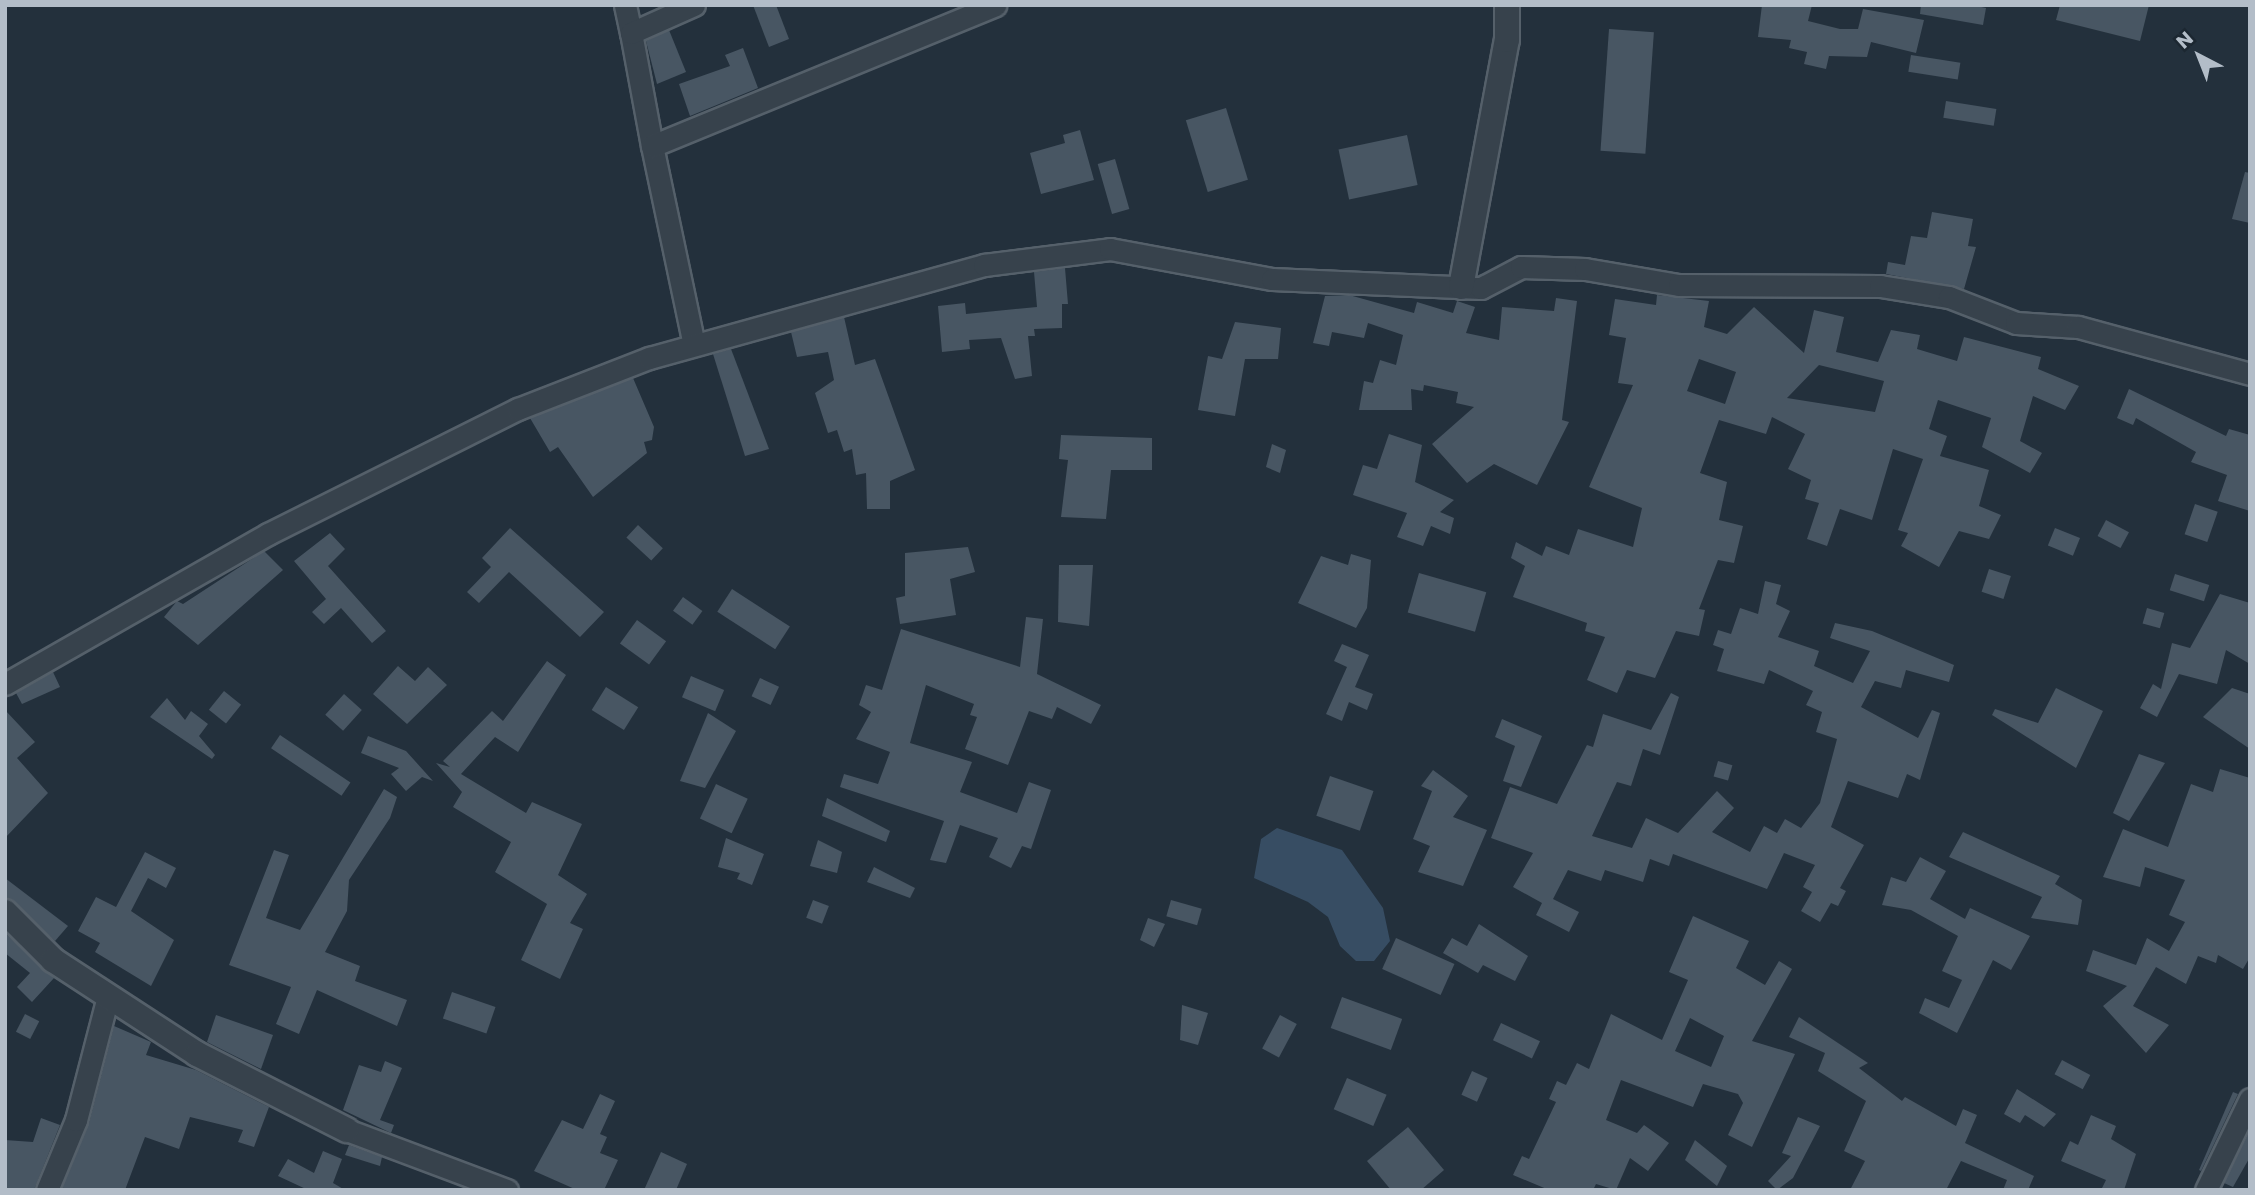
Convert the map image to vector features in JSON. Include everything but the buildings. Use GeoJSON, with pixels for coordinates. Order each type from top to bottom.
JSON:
{"type":"FeatureCollection","features":[{"type":"Feature","properties":{"kind":"street"},"geometry":{"type":"LineString","coordinates":[[625,5],[694,345]]}},
{"type":"Feature","properties":{"kind":"street"},"geometry":{"type":"LineString","coordinates":[[631,33],[694,5]]}},
{"type":"Feature","properties":{"kind":"street"},"geometry":{"type":"LineString","coordinates":[[652,146],[995,5]]}},
{"type":"Feature","properties":{"kind":"street"},"geometry":{"type":"LineString","coordinates":[[1461,287],[1507,40],[1507,5]]}},
{"type":"Feature","properties":{"kind":"street"},"geometry":{"type":"LineString","coordinates":[[5,684],[268,534],[518,409],[694,345],[984,265],[1110,249],[1272,279],[1480,288],[1521,267],[1585,269],[1679,285],[1880,286],[1949,298],[2017,323],[2078,327],[2250,374]]}},
{"type":"Feature","properties":{"kind":"street"},"geometry":{"type":"LineString","coordinates":[[5,912],[53,960],[197,1054],[347,1130],[507,1190]]}},
{"type":"Feature","properties":{"kind":"street"},"geometry":{"type":"LineString","coordinates":[[47,1190],[76,1120],[108,996]]}},
{"type":"Feature","properties":{"kind":"street"},"geometry":{"type":"LineString","coordinates":[[2206,1190],[2250,1099]]}},
{"type":"Feature","properties":{"kind":"water"},"geometry":{"type":"Polygon","coordinates":[[[1277,828],[1342,850],[1383,908],[1390,941],[1374,961],[1356,961],[1340,946],[1328,917],[1308,902],[1254,878],[1261,839],[1277,828]]]}}]}
